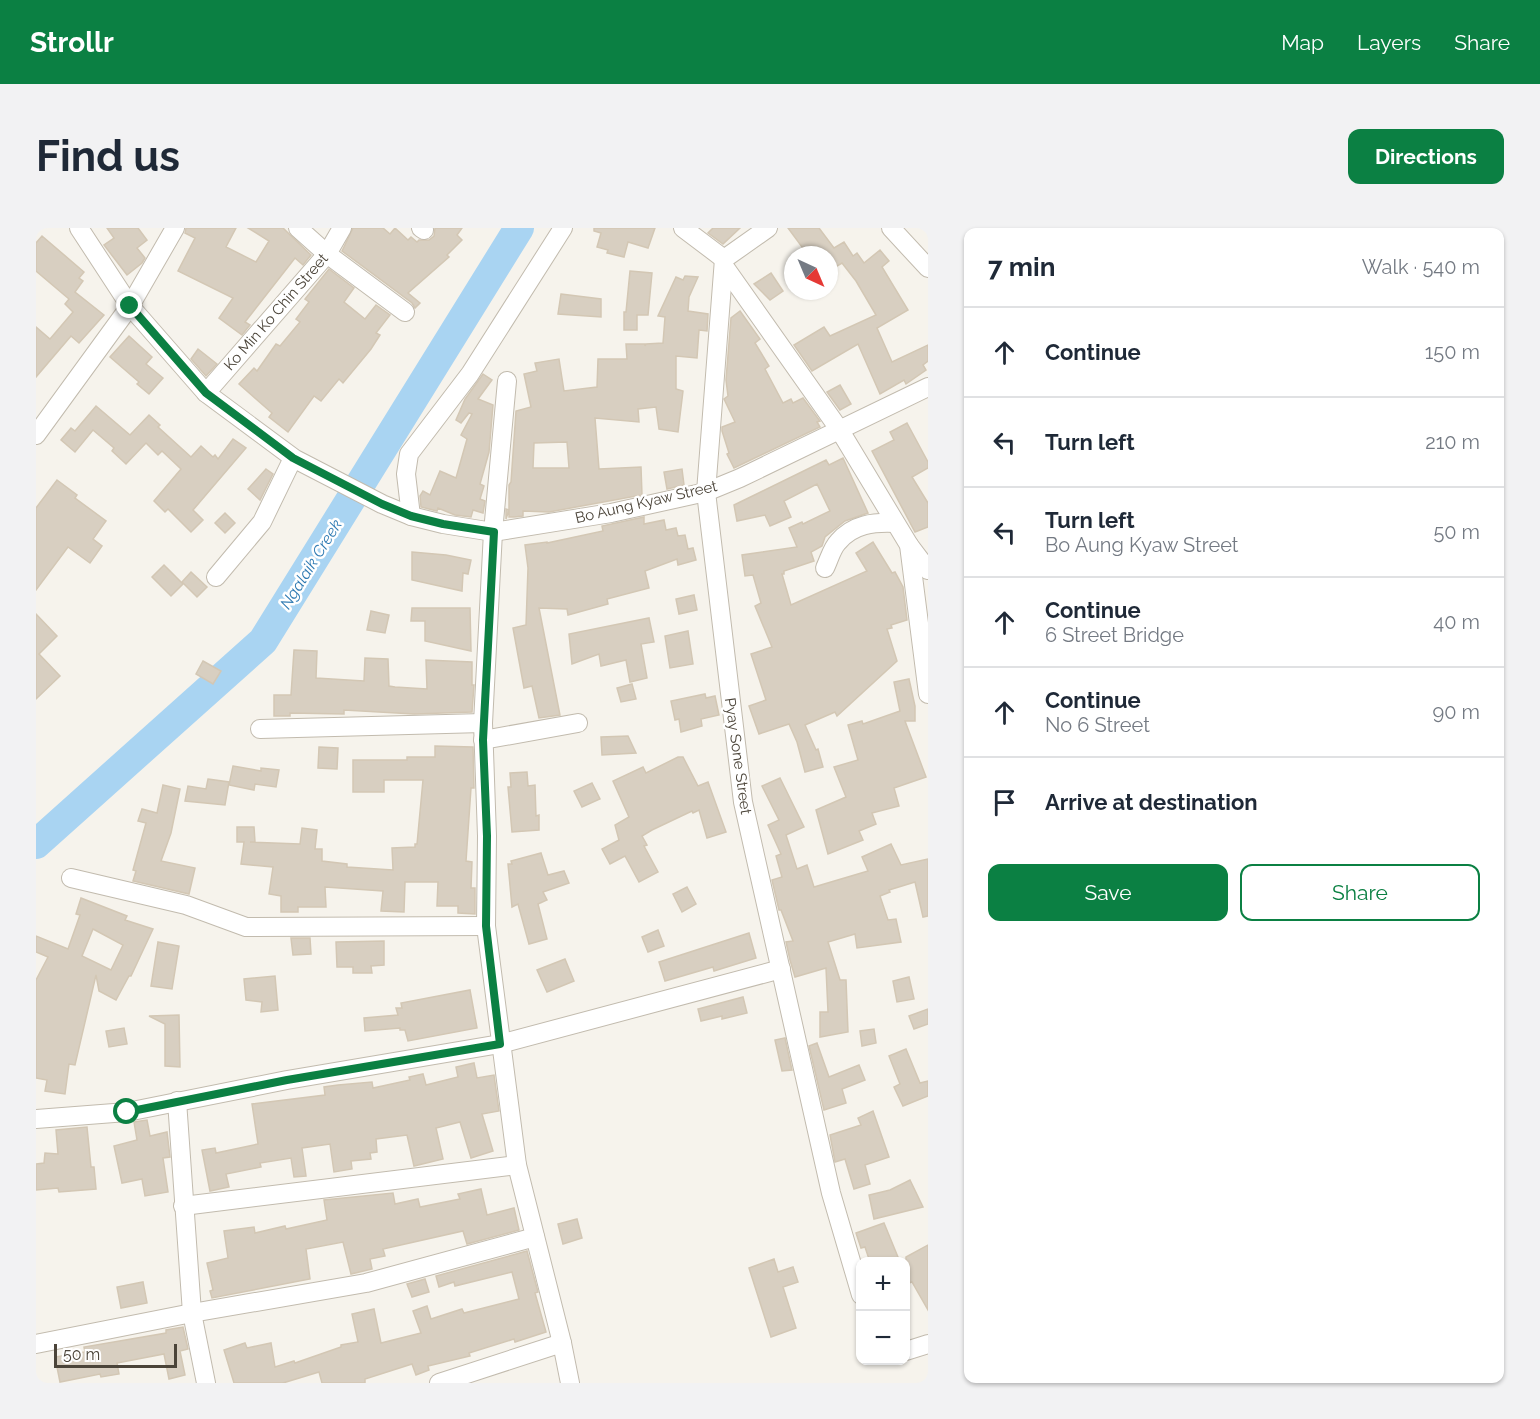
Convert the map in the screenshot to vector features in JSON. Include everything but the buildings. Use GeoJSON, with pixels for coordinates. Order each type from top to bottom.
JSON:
{"type":"FeatureCollection","features":[{"type":"Feature","properties":{"kind":"street","name":"Bo Aung Kyaw Street"},"geometry":{"type":"LineString","coordinates":[[79,228],[130,306],[206,393],[294,459],[382,504],[411,516],[443,524],[494,532],[611,513],[706,492],[740,478],[928,387]]}},
{"type":"Feature","properties":{"kind":"street"},"geometry":{"type":"LineString","coordinates":[[36,435],[130,306],[175,228]]}},
{"type":"Feature","properties":{"kind":"street"},"geometry":{"type":"LineString","coordinates":[[298,228],[327,254],[405,312]]}},
{"type":"Feature","properties":{"kind":"street","name":"Ko Min Ko Chin Street"},"geometry":{"type":"LineString","coordinates":[[206,393],[327,254],[342,228]]}},
{"type":"Feature","properties":{"kind":"street"},"geometry":{"type":"LineString","coordinates":[[411,516],[405,474],[410,454],[470,374],[563,228]]}},
{"type":"Feature","properties":{"kind":"street"},"geometry":{"type":"LineString","coordinates":[[683,228],[724,263],[839,429],[895,523],[928,570]]}},
{"type":"Feature","properties":{"kind":"street"},"geometry":{"type":"LineString","coordinates":[[724,263],[768,228]]}},
{"type":"Feature","properties":{"kind":"street"},"geometry":{"type":"LineString","coordinates":[[891,228],[928,268]]}},
{"type":"Feature","properties":{"kind":"street","name":"Pyay Sone Street"},"geometry":{"type":"LineString","coordinates":[[724,263],[706,492],[743,802],[831,1193],[856,1278]]}},
{"type":"Feature","properties":{"kind":"street"},"geometry":{"type":"LineString","coordinates":[[507,381],[494,532],[483,731],[487,836],[486,926],[517,1165],[570,1383]]}},
{"type":"Feature","properties":{"kind":"street"},"geometry":{"type":"LineString","coordinates":[[216,577],[262,522],[294,459]]}},
{"type":"Feature","properties":{"kind":"street"},"geometry":{"type":"LineString","coordinates":[[825,568],[836,543],[858,526],[875,522],[895,523]]}},
{"type":"Feature","properties":{"kind":"street"},"geometry":{"type":"LineString","coordinates":[[909,545],[928,694]]}},
{"type":"Feature","properties":{"kind":"street"},"geometry":{"type":"LineString","coordinates":[[260,729],[483,731],[578,723]]}},
{"type":"Feature","properties":{"kind":"street"},"geometry":{"type":"LineString","coordinates":[[71,878],[186,905],[246,927],[486,926]]}},
{"type":"Feature","properties":{"kind":"street"},"geometry":{"type":"LineString","coordinates":[[36,1119],[127,1112],[177,1101],[500,1044],[781,969]]}},
{"type":"Feature","properties":{"kind":"street"},"geometry":{"type":"LineString","coordinates":[[177,1101],[192,1313],[206,1383]]}},
{"type":"Feature","properties":{"kind":"street"},"geometry":{"type":"LineString","coordinates":[[183,1206],[517,1165]]}},
{"type":"Feature","properties":{"kind":"street"},"geometry":{"type":"LineString","coordinates":[[36,1344],[192,1313],[366,1283],[535,1237]]}},
{"type":"Feature","properties":{"kind":"street"},"geometry":{"type":"LineString","coordinates":[[439,1383],[562,1343]]}},
{"type":"Feature","properties":{"kind":"street"},"geometry":{"type":"LineString","coordinates":[[910,1350],[928,1344]]}},
{"type":"Feature","properties":{"kind":"waterway","name":"Ngalaik Creek"},"geometry":{"type":"LineString","coordinates":[[36,844],[263,641],[519,228]]}},
{"type":"Feature","properties":{"kind":"route"},"geometry":{"type":"LineString","coordinates":[[127,1112],[287,1080],[500,1044],[486,926],[487,836],[483,740],[494,532],[411,516],[382,504],[293,458],[206,393],[130,306]]}}]}
